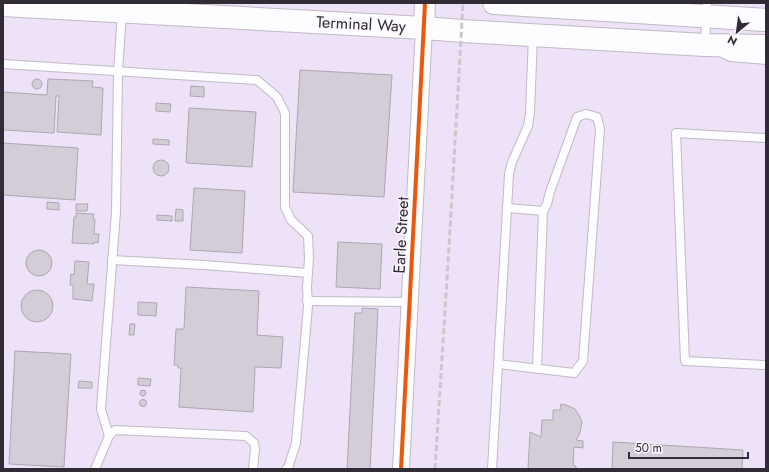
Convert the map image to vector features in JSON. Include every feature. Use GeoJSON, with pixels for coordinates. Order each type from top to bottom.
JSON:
{"type":"FeatureCollection","features":[{"type":"Feature","properties":{"kind":"main road"},"geometry":{"type":"LineString","coordinates":[[494,3],[707,10],[766,20]]}},
{"type":"Feature","properties":{"kind":"main road","name":"Terminal Way"},"geometry":{"type":"LineString","coordinates":[[3,5],[705,45],[766,46]]}},
{"type":"Feature","properties":{"kind":"street","name":"Earle Street"},"geometry":{"type":"LineString","coordinates":[[401,469],[425,3]]}},
{"type":"Feature","properties":{"kind":"lane"},"geometry":{"type":"LineString","coordinates":[[707,10],[705,45],[730,57],[766,60]]}},
{"type":"Feature","properties":{"kind":"lane"},"geometry":{"type":"LineString","coordinates":[[109,436],[101,409],[116,212],[118,71],[122,12]]}},
{"type":"Feature","properties":{"kind":"lane"},"geometry":{"type":"LineString","coordinates":[[492,469],[509,174],[512,162],[528,126],[530,113],[533,35]]}},
{"type":"Feature","properties":{"kind":"lane"},"geometry":{"type":"LineString","coordinates":[[3,64],[257,80],[277,97],[285,113],[285,207],[291,220],[308,236],[309,258],[307,287],[308,306],[296,443],[288,468],[286,469]]}},
{"type":"Feature","properties":{"kind":"lane"},"geometry":{"type":"LineString","coordinates":[[498,364],[536,369],[574,373],[583,361],[600,129],[597,117],[586,114],[577,117],[550,192],[548,204],[543,211],[536,369]]}},
{"type":"Feature","properties":{"kind":"lane"},"geometry":{"type":"LineString","coordinates":[[766,138],[676,132],[685,361],[766,365]]}},
{"type":"Feature","properties":{"kind":"lane"},"geometry":{"type":"LineString","coordinates":[[507,208],[543,211]]}},
{"type":"Feature","properties":{"kind":"lane"},"geometry":{"type":"LineString","coordinates":[[112,260],[308,273]]}},
{"type":"Feature","properties":{"kind":"lane"},"geometry":{"type":"LineString","coordinates":[[307,301],[410,302]]}},
{"type":"Feature","properties":{"kind":"lane"},"geometry":{"type":"LineString","coordinates":[[95,469],[109,436],[115,430],[246,436],[254,443],[254,469]]}},
{"type":"Feature","properties":{"kind":"shaded area"},"geometry":{"type":"Polygon","coordinates":[[[3,3],[766,3],[766,469],[3,469],[3,3]]]}},
{"type":"Feature","properties":{"kind":"building"},"geometry":{"type":"Polygon","coordinates":[[[300,70],[392,75],[384,197],[293,192],[300,70]]]}},
{"type":"Feature","properties":{"kind":"building"},"geometry":{"type":"Polygon","coordinates":[[[35,79],[39,79],[41,80],[41,88],[35,89],[32,86],[32,82],[35,79]]]}},
{"type":"Feature","properties":{"kind":"building"},"geometry":{"type":"Polygon","coordinates":[[[48,79],[93,81],[92,87],[103,88],[101,135],[57,132],[59,96],[56,96],[54,133],[3,130],[3,92],[47,95],[48,79]]]}},
{"type":"Feature","properties":{"kind":"building"},"geometry":{"type":"Polygon","coordinates":[[[191,86],[204,87],[204,97],[190,96],[191,86]]]}},
{"type":"Feature","properties":{"kind":"building"},"geometry":{"type":"Polygon","coordinates":[[[156,103],[171,104],[170,112],[156,111],[156,103]]]}},
{"type":"Feature","properties":{"kind":"building"},"geometry":{"type":"Polygon","coordinates":[[[190,108],[256,112],[252,167],[187,163],[190,108]]]}},
{"type":"Feature","properties":{"kind":"building"},"geometry":{"type":"Polygon","coordinates":[[[153,139],[169,140],[169,145],[153,144],[153,139]]]}},
{"type":"Feature","properties":{"kind":"building"},"geometry":{"type":"Polygon","coordinates":[[[3,143],[78,148],[75,200],[3,195],[3,143]]]}},
{"type":"Feature","properties":{"kind":"building"},"geometry":{"type":"Polygon","coordinates":[[[161,160],[167,162],[169,168],[167,174],[161,176],[155,174],[153,168],[155,162],[161,160]]]}},
{"type":"Feature","properties":{"kind":"building"},"geometry":{"type":"Polygon","coordinates":[[[194,188],[245,191],[242,253],[190,250],[194,188]]]}},
{"type":"Feature","properties":{"kind":"building"},"geometry":{"type":"Polygon","coordinates":[[[47,202],[59,203],[59,210],[47,209],[47,202]]]}},
{"type":"Feature","properties":{"kind":"building"},"geometry":{"type":"Polygon","coordinates":[[[76,204],[88,204],[87,211],[76,211],[76,204]]]}},
{"type":"Feature","properties":{"kind":"building"},"geometry":{"type":"Polygon","coordinates":[[[176,209],[183,210],[183,221],[175,221],[176,209]]]}},
{"type":"Feature","properties":{"kind":"building"},"geometry":{"type":"Polygon","coordinates":[[[76,213],[94,214],[94,234],[99,234],[98,243],[72,243],[74,217],[76,217],[76,213]]]}},
{"type":"Feature","properties":{"kind":"building"},"geometry":{"type":"Polygon","coordinates":[[[157,215],[172,216],[172,221],[157,220],[157,215]]]}},
{"type":"Feature","properties":{"kind":"building"},"geometry":{"type":"Polygon","coordinates":[[[338,242],[382,244],[380,289],[336,287],[338,242]]]}},
{"type":"Feature","properties":{"kind":"building"},"geometry":{"type":"Polygon","coordinates":[[[39,250],[48,254],[52,263],[48,272],[39,276],[30,272],[26,263],[30,254],[39,250]]]}},
{"type":"Feature","properties":{"kind":"building"},"geometry":{"type":"Polygon","coordinates":[[[75,261],[89,262],[87,284],[94,284],[92,301],[73,299],[73,285],[70,285],[71,274],[74,275],[75,261]]]}},
{"type":"Feature","properties":{"kind":"building"},"geometry":{"type":"Polygon","coordinates":[[[186,287],[259,291],[257,335],[283,337],[281,368],[255,367],[253,412],[179,407],[181,368],[178,368],[178,365],[174,365],[176,329],[184,329],[186,287]]]}},
{"type":"Feature","properties":{"kind":"building"},"geometry":{"type":"Polygon","coordinates":[[[34,290],[40,290],[50,297],[53,306],[52,312],[46,319],[40,322],[34,322],[24,315],[21,309],[21,303],[28,293],[34,290]]]}},
{"type":"Feature","properties":{"kind":"building"},"geometry":{"type":"Polygon","coordinates":[[[138,302],[157,303],[156,316],[138,315],[138,302]]]}},
{"type":"Feature","properties":{"kind":"building"},"geometry":{"type":"Polygon","coordinates":[[[362,308],[378,309],[370,469],[347,469],[355,313],[362,313],[362,308]]]}},
{"type":"Feature","properties":{"kind":"building"},"geometry":{"type":"Polygon","coordinates":[[[130,324],[135,324],[134,335],[129,335],[130,324]]]}},
{"type":"Feature","properties":{"kind":"building"},"geometry":{"type":"Polygon","coordinates":[[[15,351],[71,354],[64,467],[9,464],[15,351]]]}},
{"type":"Feature","properties":{"kind":"building"},"geometry":{"type":"Polygon","coordinates":[[[138,378],[151,379],[150,386],[138,385],[138,378]]]}},
{"type":"Feature","properties":{"kind":"building"},"geometry":{"type":"Polygon","coordinates":[[[79,381],[92,382],[92,388],[78,388],[79,381]]]}},
{"type":"Feature","properties":{"kind":"building"},"geometry":{"type":"Polygon","coordinates":[[[143,390],[146,393],[143,396],[140,393],[143,390]]]}},
{"type":"Feature","properties":{"kind":"building"},"geometry":{"type":"Polygon","coordinates":[[[143,400],[146,403],[143,406],[140,403],[143,400]]]}},
{"type":"Feature","properties":{"kind":"building"},"geometry":{"type":"Polygon","coordinates":[[[561,404],[575,409],[582,422],[580,433],[576,440],[583,441],[583,448],[574,447],[573,465],[576,466],[576,469],[528,469],[530,432],[541,437],[542,420],[553,420],[553,410],[560,410],[561,404]]]}},
{"type":"Feature","properties":{"kind":"building"},"geometry":{"type":"Polygon","coordinates":[[[613,442],[743,450],[742,469],[612,469],[613,442]]]}},
{"type":"Feature","properties":{"kind":"railway"},"geometry":{"type":"LineString","coordinates":[[435,469],[463,3]]}},
{"type":"Feature","properties":{"kind":"cycle path"},"geometry":{"type":"LineString","coordinates":[[401,469],[425,3]]}}]}
